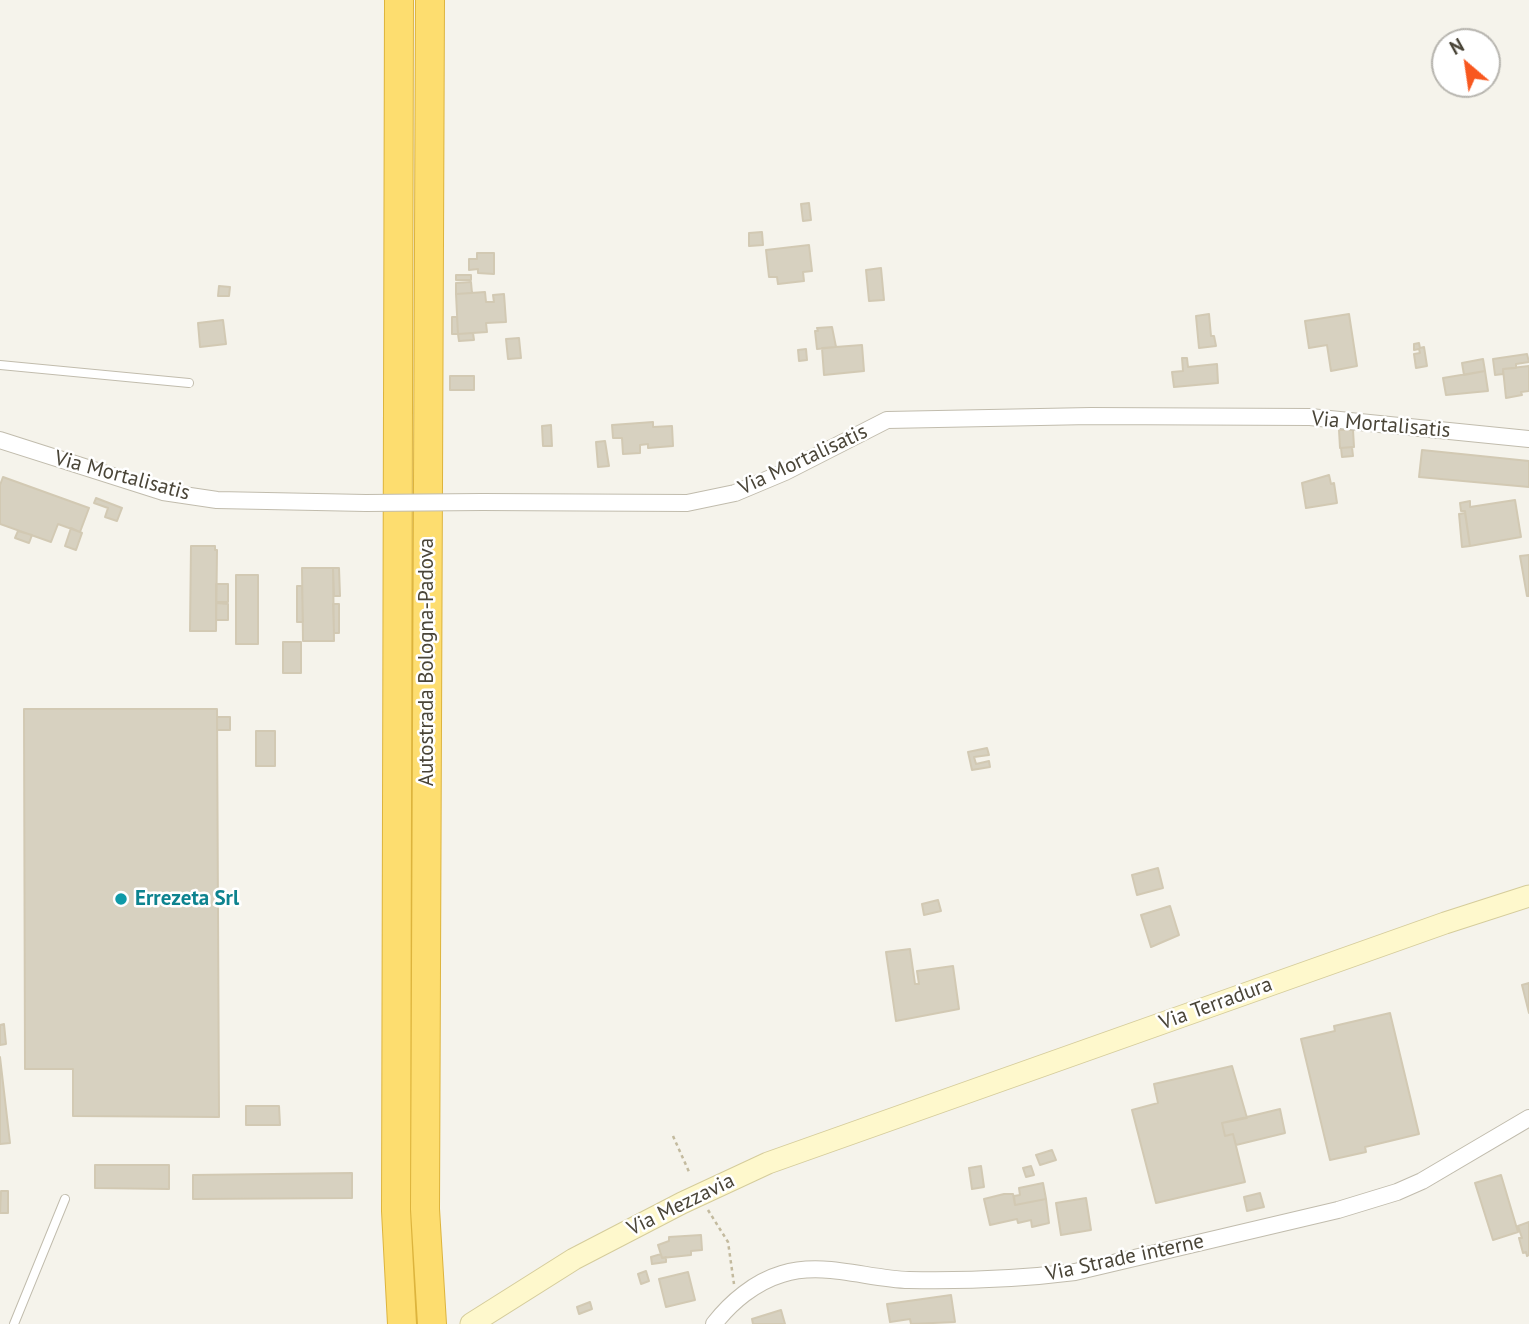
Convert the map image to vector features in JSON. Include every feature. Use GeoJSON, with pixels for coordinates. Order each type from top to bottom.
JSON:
{"type":"FeatureCollection","features":[{"type":"Feature","properties":{"kind":"highway","name":"Autostrada Bologna-Padova"},"geometry":{"type":"LineString","coordinates":[[400,0],[396,1211],[402,1324]]}},
{"type":"Feature","properties":{"kind":"highway","name":"Autostrada Bologna-Padova"},"geometry":{"type":"LineString","coordinates":[[430,0],[425,1209],[432,1324]]}},
{"type":"Feature","properties":{"kind":"main road","name":"Via Terradura"},"geometry":{"type":"LineString","coordinates":[[905,1115],[1445,923],[1529,896]]}},
{"type":"Feature","properties":{"kind":"main road","name":"Via Mezzavia"},"geometry":{"type":"LineString","coordinates":[[472,1324],[574,1259],[682,1203],[768,1163],[905,1115]]}},
{"type":"Feature","properties":{"kind":"street","name":"Via Mortalisatis"},"geometry":{"type":"LineString","coordinates":[[0,440],[163,492],[218,500],[687,503],[735,493],[760,483],[887,420],[1091,416],[1310,418],[1529,439]]}},
{"type":"Feature","properties":{"kind":"street","name":"Via Strade interne"},"geometry":{"type":"LineString","coordinates":[[714,1324],[741,1296],[782,1274],[804,1270],[830,1270],[907,1280],[1038,1277],[1119,1263],[1338,1210],[1397,1192],[1422,1181],[1529,1118]]}},
{"type":"Feature","properties":{"kind":"lane"},"geometry":{"type":"LineString","coordinates":[[0,365],[189,383]]}},
{"type":"Feature","properties":{"kind":"lane"},"geometry":{"type":"LineString","coordinates":[[14,1324],[65,1199]]}},
{"type":"Feature","properties":{"kind":"path"},"geometry":{"type":"LineString","coordinates":[[673,1136],[690,1174]]}},
{"type":"Feature","properties":{"kind":"path"},"geometry":{"type":"LineString","coordinates":[[707,1209],[728,1242],[732,1280],[741,1296]]}},
{"type":"Feature","properties":{"kind":"building"},"geometry":{"type":"Polygon","coordinates":[[[809,203],[811,220],[803,221],[801,204],[809,203]]]}},
{"type":"Feature","properties":{"kind":"building"},"geometry":{"type":"Polygon","coordinates":[[[762,232],[763,245],[749,246],[749,233],[762,232]]]}},
{"type":"Feature","properties":{"kind":"building"},"geometry":{"type":"Polygon","coordinates":[[[809,245],[812,271],[803,272],[804,281],[778,284],[777,277],[769,277],[766,250],[809,245]]]}},
{"type":"Feature","properties":{"kind":"building"},"geometry":{"type":"Polygon","coordinates":[[[477,253],[494,253],[494,274],[478,273],[478,269],[469,270],[469,259],[477,259],[477,253]]]}},
{"type":"Feature","properties":{"kind":"building"},"geometry":{"type":"Polygon","coordinates":[[[881,268],[884,300],[869,301],[866,270],[881,268]]]}},
{"type":"Feature","properties":{"kind":"building"},"geometry":{"type":"Polygon","coordinates":[[[456,275],[471,275],[471,280],[456,280],[456,275]]]}},
{"type":"Feature","properties":{"kind":"building"},"geometry":{"type":"Polygon","coordinates":[[[471,282],[472,293],[456,294],[456,283],[471,282]]]}},
{"type":"Feature","properties":{"kind":"building"},"geometry":{"type":"Polygon","coordinates":[[[219,286],[230,287],[229,296],[218,296],[219,286]]]}},
{"type":"Feature","properties":{"kind":"building"},"geometry":{"type":"Polygon","coordinates":[[[485,292],[486,302],[494,302],[493,295],[504,294],[506,322],[486,323],[487,332],[458,334],[456,294],[485,292]]]}},
{"type":"Feature","properties":{"kind":"building"},"geometry":{"type":"Polygon","coordinates":[[[1209,314],[1211,336],[1214,336],[1216,346],[1199,348],[1196,316],[1209,314]]]}},
{"type":"Feature","properties":{"kind":"building"},"geometry":{"type":"Polygon","coordinates":[[[1349,314],[1357,366],[1331,371],[1327,345],[1309,348],[1305,321],[1349,314]]]}},
{"type":"Feature","properties":{"kind":"building"},"geometry":{"type":"Polygon","coordinates":[[[452,317],[457,317],[458,334],[452,334],[452,317]]]}},
{"type":"Feature","properties":{"kind":"building"},"geometry":{"type":"Polygon","coordinates":[[[223,320],[226,344],[200,347],[198,323],[223,320]]]}},
{"type":"Feature","properties":{"kind":"building"},"geometry":{"type":"Polygon","coordinates":[[[832,327],[836,347],[817,349],[817,328],[832,327]]]}},
{"type":"Feature","properties":{"kind":"building"},"geometry":{"type":"Polygon","coordinates":[[[473,333],[474,340],[459,341],[458,334],[473,333]]]}},
{"type":"Feature","properties":{"kind":"building"},"geometry":{"type":"Polygon","coordinates":[[[519,338],[521,358],[508,359],[506,339],[519,338]]]}},
{"type":"Feature","properties":{"kind":"building"},"geometry":{"type":"Polygon","coordinates":[[[1419,343],[1420,348],[1424,347],[1427,366],[1416,368],[1414,354],[1420,353],[1419,349],[1414,350],[1414,344],[1419,343]]]}},
{"type":"Feature","properties":{"kind":"building"},"geometry":{"type":"Polygon","coordinates":[[[862,345],[864,371],[824,375],[822,348],[862,345]]]}},
{"type":"Feature","properties":{"kind":"building"},"geometry":{"type":"Polygon","coordinates":[[[806,349],[807,360],[799,361],[798,350],[806,349]]]}},
{"type":"Feature","properties":{"kind":"building"},"geometry":{"type":"Polygon","coordinates":[[[1527,354],[1529,362],[1516,364],[1516,368],[1503,369],[1503,374],[1495,375],[1493,359],[1527,354]]]}},
{"type":"Feature","properties":{"kind":"building"},"geometry":{"type":"Polygon","coordinates":[[[1182,358],[1187,358],[1188,367],[1217,364],[1218,383],[1174,387],[1172,372],[1183,371],[1182,358]]]}},
{"type":"Feature","properties":{"kind":"building"},"geometry":{"type":"Polygon","coordinates":[[[1483,359],[1485,371],[1464,375],[1462,363],[1483,359]]]}},
{"type":"Feature","properties":{"kind":"building"},"geometry":{"type":"Polygon","coordinates":[[[1529,366],[1529,391],[1506,398],[1503,369],[1529,366]]]}},
{"type":"Feature","properties":{"kind":"building"},"geometry":{"type":"Polygon","coordinates":[[[1485,371],[1488,391],[1446,395],[1443,378],[1485,371]]]}},
{"type":"Feature","properties":{"kind":"building"},"geometry":{"type":"Polygon","coordinates":[[[450,376],[474,376],[474,390],[450,390],[450,376]]]}},
{"type":"Feature","properties":{"kind":"building"},"geometry":{"type":"Polygon","coordinates":[[[653,422],[653,427],[672,426],[673,446],[648,448],[648,444],[640,445],[640,453],[623,454],[622,438],[613,438],[612,425],[653,422]]]}},
{"type":"Feature","properties":{"kind":"building"},"geometry":{"type":"Polygon","coordinates":[[[551,425],[552,446],[543,446],[542,426],[551,425]]]}},
{"type":"Feature","properties":{"kind":"building"},"geometry":{"type":"Polygon","coordinates":[[[1339,430],[1353,430],[1354,447],[1340,448],[1339,430]]]}},
{"type":"Feature","properties":{"kind":"building"},"geometry":{"type":"Polygon","coordinates":[[[605,441],[609,466],[598,467],[596,442],[605,441]]]}},
{"type":"Feature","properties":{"kind":"building"},"geometry":{"type":"Polygon","coordinates":[[[1352,447],[1353,456],[1342,457],[1341,448],[1352,447]]]}},
{"type":"Feature","properties":{"kind":"building"},"geometry":{"type":"Polygon","coordinates":[[[1422,450],[1529,461],[1529,487],[1419,477],[1422,450]]]}},
{"type":"Feature","properties":{"kind":"building"},"geometry":{"type":"Polygon","coordinates":[[[1329,475],[1331,484],[1334,483],[1337,503],[1306,508],[1302,483],[1329,475]]]}},
{"type":"Feature","properties":{"kind":"building"},"geometry":{"type":"Polygon","coordinates":[[[3,477],[89,508],[80,532],[58,524],[51,542],[0,524],[0,485],[3,477]]]}},
{"type":"Feature","properties":{"kind":"building"},"geometry":{"type":"Polygon","coordinates":[[[96,498],[122,508],[117,521],[105,517],[108,508],[94,503],[96,498]]]}},
{"type":"Feature","properties":{"kind":"building"},"geometry":{"type":"Polygon","coordinates":[[[1515,500],[1521,537],[1470,546],[1465,511],[1461,511],[1460,503],[1470,501],[1470,507],[1515,500]]]}},
{"type":"Feature","properties":{"kind":"building"},"geometry":{"type":"Polygon","coordinates":[[[1465,513],[1470,546],[1462,547],[1459,514],[1465,513]]]}},
{"type":"Feature","properties":{"kind":"building"},"geometry":{"type":"Polygon","coordinates":[[[71,528],[82,533],[76,550],[65,546],[71,528]]]}},
{"type":"Feature","properties":{"kind":"building"},"geometry":{"type":"Polygon","coordinates":[[[18,531],[32,535],[29,543],[15,538],[18,531]]]}},
{"type":"Feature","properties":{"kind":"building"},"geometry":{"type":"Polygon","coordinates":[[[191,546],[215,546],[217,550],[216,631],[190,631],[191,546]]]}},
{"type":"Feature","properties":{"kind":"building"},"geometry":{"type":"Polygon","coordinates":[[[1529,555],[1529,596],[1527,596],[1520,556],[1529,555]]]}},
{"type":"Feature","properties":{"kind":"building"},"geometry":{"type":"Polygon","coordinates":[[[302,568],[333,568],[334,641],[303,641],[302,568]]]}},
{"type":"Feature","properties":{"kind":"building"},"geometry":{"type":"Polygon","coordinates":[[[333,568],[339,568],[340,596],[334,596],[333,568]]]}},
{"type":"Feature","properties":{"kind":"building"},"geometry":{"type":"Polygon","coordinates":[[[236,575],[258,575],[258,644],[236,644],[236,575]]]}},
{"type":"Feature","properties":{"kind":"building"},"geometry":{"type":"Polygon","coordinates":[[[216,584],[228,584],[228,602],[216,602],[216,584]]]}},
{"type":"Feature","properties":{"kind":"building"},"geometry":{"type":"Polygon","coordinates":[[[297,586],[302,586],[303,622],[297,622],[297,586]]]}},
{"type":"Feature","properties":{"kind":"building"},"geometry":{"type":"Polygon","coordinates":[[[216,603],[228,604],[228,620],[216,620],[216,603]]]}},
{"type":"Feature","properties":{"kind":"building"},"geometry":{"type":"Polygon","coordinates":[[[333,604],[339,604],[339,633],[334,633],[333,604]]]}},
{"type":"Feature","properties":{"kind":"building"},"geometry":{"type":"Polygon","coordinates":[[[283,642],[301,642],[301,673],[283,673],[283,642]]]}},
{"type":"Feature","properties":{"kind":"building","name":"Errezeta Srl"},"geometry":{"type":"Polygon","coordinates":[[[24,709],[217,709],[219,1117],[73,1116],[73,1069],[25,1069],[24,709]]]}},
{"type":"Feature","properties":{"kind":"building"},"geometry":{"type":"Polygon","coordinates":[[[217,717],[230,717],[230,730],[217,730],[217,717]]]}},
{"type":"Feature","properties":{"kind":"building"},"geometry":{"type":"Polygon","coordinates":[[[256,731],[275,731],[275,766],[256,766],[256,731]]]}},
{"type":"Feature","properties":{"kind":"building"},"geometry":{"type":"Polygon","coordinates":[[[987,748],[989,755],[974,757],[976,764],[989,761],[990,767],[972,770],[968,752],[987,748]]]}},
{"type":"Feature","properties":{"kind":"building"},"geometry":{"type":"Polygon","coordinates":[[[1158,868],[1163,888],[1137,895],[1132,875],[1158,868]]]}},
{"type":"Feature","properties":{"kind":"building"},"geometry":{"type":"Polygon","coordinates":[[[938,900],[941,911],[924,915],[922,904],[938,900]]]}},
{"type":"Feature","properties":{"kind":"building"},"geometry":{"type":"Polygon","coordinates":[[[1170,906],[1179,935],[1151,947],[1141,915],[1170,906]]]}},
{"type":"Feature","properties":{"kind":"building"},"geometry":{"type":"Polygon","coordinates":[[[910,949],[915,984],[919,984],[917,971],[953,966],[959,1009],[896,1021],[886,952],[910,949]]]}},
{"type":"Feature","properties":{"kind":"building"},"geometry":{"type":"Polygon","coordinates":[[[1529,983],[1529,1013],[1522,985],[1529,983]]]}},
{"type":"Feature","properties":{"kind":"building"},"geometry":{"type":"Polygon","coordinates":[[[1390,1013],[1419,1134],[1365,1147],[1366,1152],[1330,1160],[1301,1039],[1335,1031],[1334,1026],[1390,1013]]]}},
{"type":"Feature","properties":{"kind":"building"},"geometry":{"type":"Polygon","coordinates":[[[4,1024],[6,1044],[0,1045],[0,1025],[4,1024]]]}},
{"type":"Feature","properties":{"kind":"building"},"geometry":{"type":"Polygon","coordinates":[[[0,1057],[10,1143],[0,1144],[0,1057]]]}},
{"type":"Feature","properties":{"kind":"building"},"geometry":{"type":"Polygon","coordinates":[[[1232,1066],[1247,1118],[1222,1123],[1225,1136],[1233,1134],[1245,1182],[1156,1203],[1132,1110],[1158,1103],[1154,1084],[1232,1066]]]}},
{"type":"Feature","properties":{"kind":"building"},"geometry":{"type":"Polygon","coordinates":[[[246,1106],[279,1106],[280,1125],[246,1125],[246,1106]]]}},
{"type":"Feature","properties":{"kind":"building"},"geometry":{"type":"Polygon","coordinates":[[[1280,1109],[1285,1133],[1236,1145],[1233,1134],[1225,1136],[1222,1123],[1280,1109]]]}},
{"type":"Feature","properties":{"kind":"building"},"geometry":{"type":"Polygon","coordinates":[[[1052,1150],[1056,1160],[1040,1165],[1036,1155],[1052,1150]]]}},
{"type":"Feature","properties":{"kind":"building"},"geometry":{"type":"Polygon","coordinates":[[[95,1165],[169,1165],[169,1189],[95,1188],[95,1165]]]}},
{"type":"Feature","properties":{"kind":"building"},"geometry":{"type":"Polygon","coordinates":[[[981,1166],[984,1187],[972,1189],[969,1168],[981,1166]]]}},
{"type":"Feature","properties":{"kind":"building"},"geometry":{"type":"Polygon","coordinates":[[[1031,1166],[1034,1175],[1026,1177],[1023,1168],[1031,1166]]]}},
{"type":"Feature","properties":{"kind":"building"},"geometry":{"type":"Polygon","coordinates":[[[352,1173],[352,1198],[193,1199],[193,1175],[352,1173]]]}},
{"type":"Feature","properties":{"kind":"building"},"geometry":{"type":"Polygon","coordinates":[[[1501,1175],[1518,1232],[1493,1240],[1475,1183],[1501,1175]]]}},
{"type":"Feature","properties":{"kind":"building"},"geometry":{"type":"Polygon","coordinates":[[[1043,1183],[1046,1199],[1015,1205],[1014,1196],[1020,1195],[1019,1188],[1043,1183]]]}},
{"type":"Feature","properties":{"kind":"building"},"geometry":{"type":"Polygon","coordinates":[[[1,1191],[8,1191],[8,1213],[0,1213],[1,1191]]]}},
{"type":"Feature","properties":{"kind":"building"},"geometry":{"type":"Polygon","coordinates":[[[1260,1193],[1264,1207],[1247,1211],[1244,1197],[1260,1193]]]}},
{"type":"Feature","properties":{"kind":"building"},"geometry":{"type":"Polygon","coordinates":[[[1013,1194],[1015,1205],[1046,1199],[1049,1223],[1032,1227],[1031,1220],[1018,1223],[1017,1219],[990,1225],[984,1199],[1013,1194]]]}},
{"type":"Feature","properties":{"kind":"building"},"geometry":{"type":"Polygon","coordinates":[[[1086,1198],[1091,1230],[1061,1235],[1056,1203],[1086,1198]]]}},
{"type":"Feature","properties":{"kind":"building"},"geometry":{"type":"Polygon","coordinates":[[[1529,1222],[1527,1256],[1526,1252],[1523,1253],[1518,1226],[1529,1222]]]}},
{"type":"Feature","properties":{"kind":"building"},"geometry":{"type":"Polygon","coordinates":[[[701,1235],[702,1250],[691,1251],[691,1255],[662,1258],[658,1245],[669,1241],[669,1237],[701,1235]]]}},
{"type":"Feature","properties":{"kind":"building"},"geometry":{"type":"Polygon","coordinates":[[[661,1254],[662,1258],[666,1257],[666,1262],[652,1264],[651,1257],[661,1254]]]}},
{"type":"Feature","properties":{"kind":"building"},"geometry":{"type":"Polygon","coordinates":[[[646,1271],[649,1281],[641,1284],[638,1274],[646,1271]]]}},
{"type":"Feature","properties":{"kind":"building"},"geometry":{"type":"Polygon","coordinates":[[[688,1272],[695,1300],[666,1307],[659,1279],[688,1272]]]}},
{"type":"Feature","properties":{"kind":"building"},"geometry":{"type":"Polygon","coordinates":[[[951,1295],[955,1322],[911,1324],[910,1319],[890,1322],[887,1304],[951,1295]]]}},
{"type":"Feature","properties":{"kind":"building"},"geometry":{"type":"Polygon","coordinates":[[[590,1302],[592,1309],[579,1314],[577,1307],[590,1302]]]}},
{"type":"Feature","properties":{"kind":"building"},"geometry":{"type":"Polygon","coordinates":[[[781,1310],[785,1324],[753,1324],[752,1319],[781,1310]]]}},
{"type":"Feature","properties":{"kind":"place","name":"Errezeta Srl"},"geometry":{"type":"Point","coordinates":[121,899]}}]}
